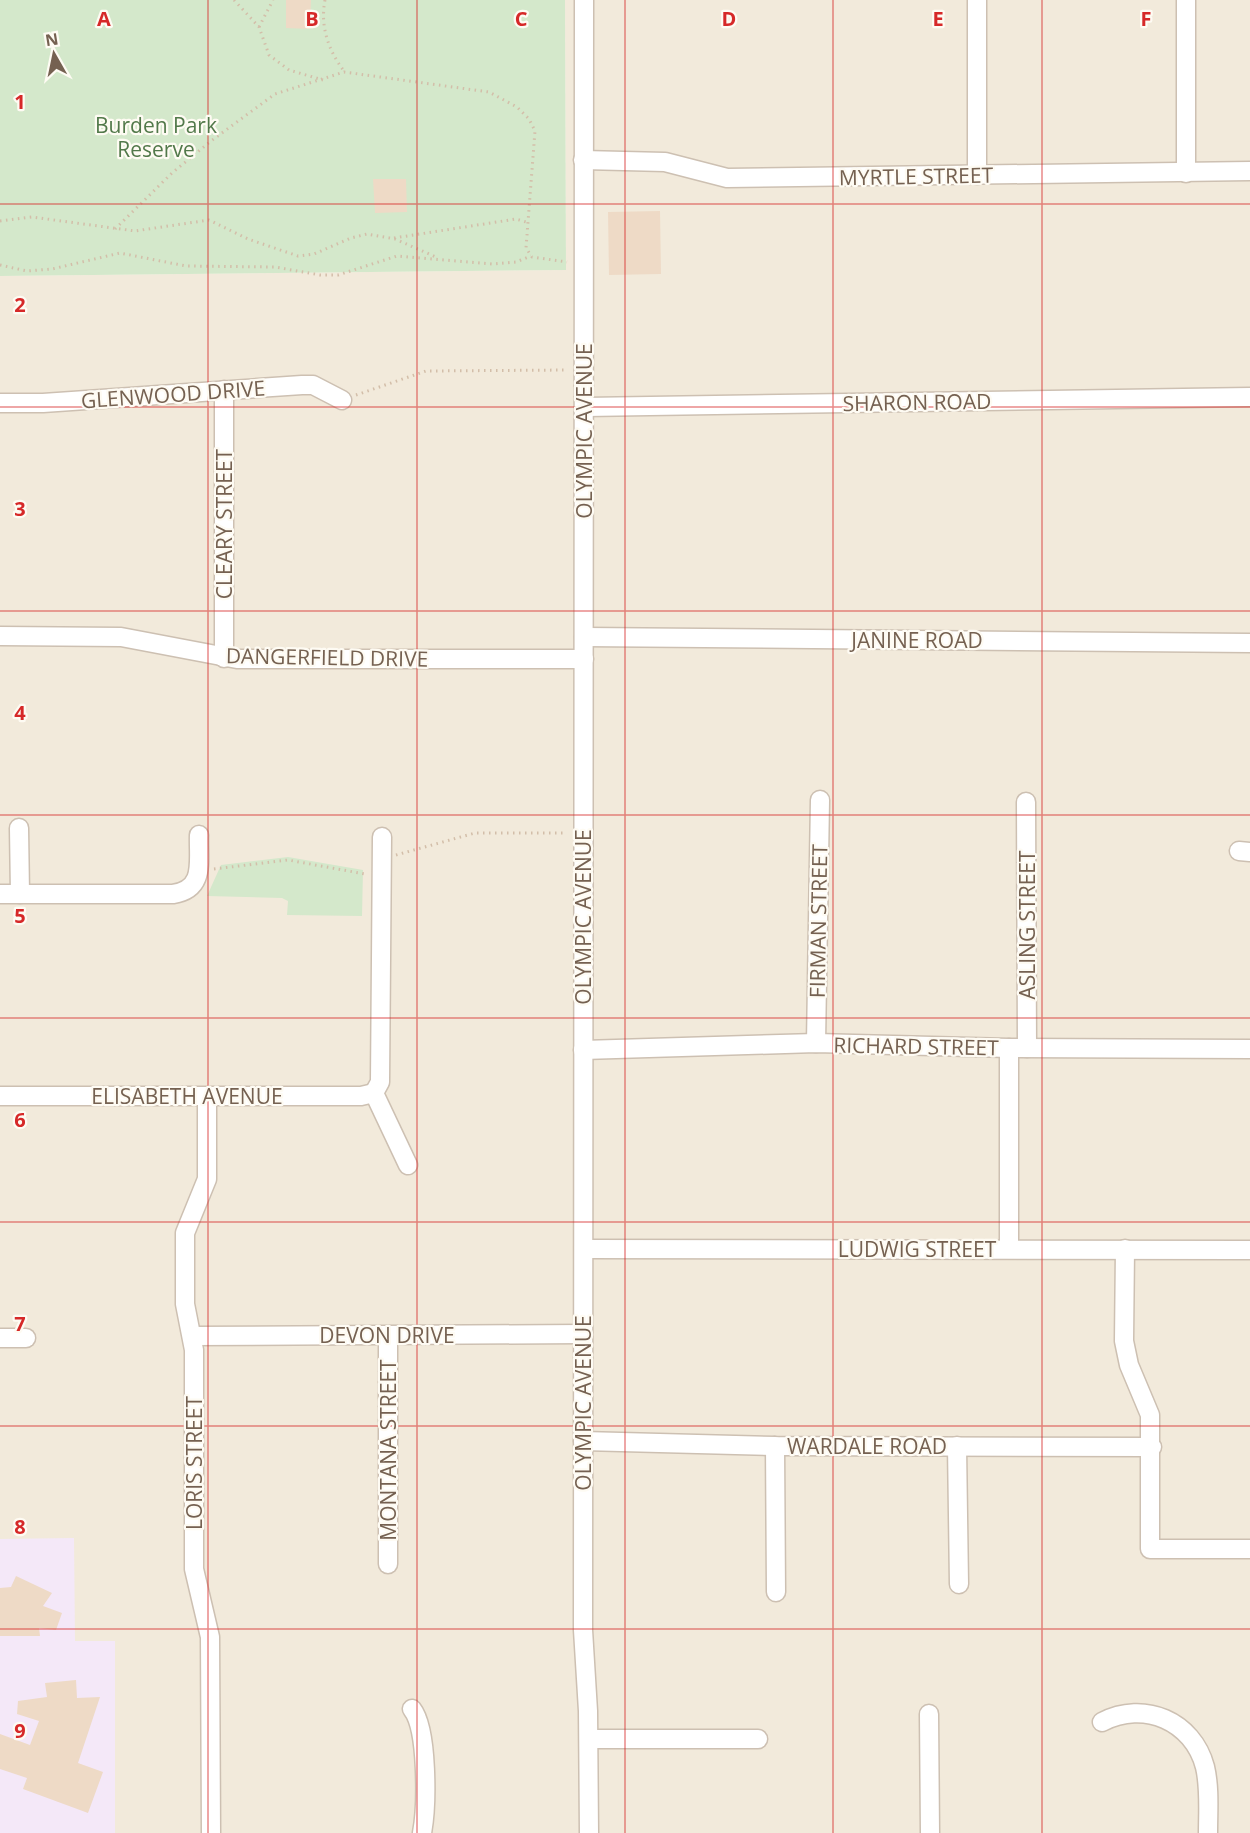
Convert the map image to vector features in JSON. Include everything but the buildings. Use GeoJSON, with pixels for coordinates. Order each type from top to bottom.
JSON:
{"type":"FeatureCollection","features":[{"type":"Feature","properties":{"kind":"street","name":"OLYMPIC AVENUE"},"geometry":{"type":"LineString","coordinates":[[584,0],[583,1645],[589,1739],[589,1833]]}},
{"type":"Feature","properties":{"kind":"street"},"geometry":{"type":"LineString","coordinates":[[977,0],[977,175]]}},
{"type":"Feature","properties":{"kind":"street"},"geometry":{"type":"LineString","coordinates":[[1186,0],[1186,173]]}},
{"type":"Feature","properties":{"kind":"street","name":"MYRTLE STREET"},"geometry":{"type":"LineString","coordinates":[[583,160],[665,162],[727,178],[1250,171]]}},
{"type":"Feature","properties":{"kind":"street","name":"GLENWOOD DRIVE"},"geometry":{"type":"LineString","coordinates":[[0,403],[44,403],[313,385],[342,400]]}},
{"type":"Feature","properties":{"kind":"street","name":"CLEARY STREET"},"geometry":{"type":"LineString","coordinates":[[224,390],[224,658]]}},
{"type":"Feature","properties":{"kind":"street","name":"SHARON ROAD"},"geometry":{"type":"LineString","coordinates":[[585,407],[1250,397]]}},
{"type":"Feature","properties":{"kind":"street","name":"DANGERFIELD DRIVE"},"geometry":{"type":"LineString","coordinates":[[0,636],[121,637],[224,658],[584,659]]}},
{"type":"Feature","properties":{"kind":"street","name":"JANINE ROAD"},"geometry":{"type":"LineString","coordinates":[[584,637],[1250,643]]}},
{"type":"Feature","properties":{"kind":"street","name":"FIRMAN STREET"},"geometry":{"type":"LineString","coordinates":[[816,1043],[820,800]]}},
{"type":"Feature","properties":{"kind":"street","name":"ASLING STREET"},"geometry":{"type":"LineString","coordinates":[[1009,1249],[1026,802]]}},
{"type":"Feature","properties":{"kind":"street"},"geometry":{"type":"LineString","coordinates":[[19,828],[20,894]]}},
{"type":"Feature","properties":{"kind":"street"},"geometry":{"type":"LineString","coordinates":[[0,894],[173,894],[190,890],[195,885],[198,872],[199,835]]}},
{"type":"Feature","properties":{"kind":"street"},"geometry":{"type":"LineString","coordinates":[[382,837],[380,1082],[374,1093],[408,1165]]}},
{"type":"Feature","properties":{"kind":"street","name":"RICHARD STREET"},"geometry":{"type":"LineString","coordinates":[[583,1050],[816,1043],[1018,1048],[1250,1049]]}},
{"type":"Feature","properties":{"kind":"street","name":"ELISABETH AVENUE"},"geometry":{"type":"LineString","coordinates":[[0,1096],[361,1096],[374,1093]]}},
{"type":"Feature","properties":{"kind":"street","name":"LORIS STREET"},"geometry":{"type":"LineString","coordinates":[[207,1096],[207,1179],[185,1233],[186,1314],[192,1336],[194,1569],[210,1637],[211,1833]]}},
{"type":"Feature","properties":{"kind":"street","name":"LUDWIG STREET"},"geometry":{"type":"LineString","coordinates":[[584,1249],[1250,1250]]}},
{"type":"Feature","properties":{"kind":"street"},"geometry":{"type":"LineString","coordinates":[[1125,1249],[1124,1341],[1129,1365],[1150,1415],[1152,1447],[1150,1549],[1250,1549]]}},
{"type":"Feature","properties":{"kind":"street","name":"DEVON DRIVE"},"geometry":{"type":"LineString","coordinates":[[192,1336],[583,1334]]}},
{"type":"Feature","properties":{"kind":"street","name":"MONTANA STREET"},"geometry":{"type":"LineString","coordinates":[[388,1335],[388,1564]]}},
{"type":"Feature","properties":{"kind":"street"},"geometry":{"type":"LineString","coordinates":[[0,1338],[26,1338]]}},
{"type":"Feature","properties":{"kind":"street","name":"WARDALE ROAD"},"geometry":{"type":"LineString","coordinates":[[583,1441],[775,1446],[1152,1447]]}},
{"type":"Feature","properties":{"kind":"street"},"geometry":{"type":"LineString","coordinates":[[775,1446],[776,1592]]}},
{"type":"Feature","properties":{"kind":"street"},"geometry":{"type":"LineString","coordinates":[[957,1446],[959,1584]]}},
{"type":"Feature","properties":{"kind":"street"},"geometry":{"type":"LineString","coordinates":[[412,1708],[420,1720],[424,1738],[422,1833]]}},
{"type":"Feature","properties":{"kind":"street"},"geometry":{"type":"LineString","coordinates":[[1102,1722],[1119,1715],[1144,1713],[1164,1717],[1184,1730],[1198,1749],[1206,1770],[1208,1833]]}},
{"type":"Feature","properties":{"kind":"street"},"geometry":{"type":"LineString","coordinates":[[929,1714],[930,1833]]}},
{"type":"Feature","properties":{"kind":"street"},"geometry":{"type":"LineString","coordinates":[[589,1739],[758,1739]]}},
{"type":"Feature","properties":{"kind":"path"},"geometry":{"type":"LineString","coordinates":[[234,0],[259,27],[269,55],[289,70],[323,80]]}},
{"type":"Feature","properties":{"kind":"path"},"geometry":{"type":"LineString","coordinates":[[259,27],[273,0]]}},
{"type":"Feature","properties":{"kind":"path"},"geometry":{"type":"LineString","coordinates":[[325,0],[322,21],[325,34],[344,72]]}},
{"type":"Feature","properties":{"kind":"path"},"geometry":{"type":"LineString","coordinates":[[115,229],[195,154],[275,94],[344,72],[489,92],[517,107],[529,119],[535,131],[526,222],[526,248],[531,256]]}},
{"type":"Feature","properties":{"kind":"path"},"geometry":{"type":"LineString","coordinates":[[0,221],[32,218],[135,231],[200,219],[209,220],[248,239],[298,256],[314,254],[351,238],[367,234],[393,238],[439,259]]}},
{"type":"Feature","properties":{"kind":"path"},"geometry":{"type":"LineString","coordinates":[[393,238],[516,219],[526,222]]}},
{"type":"Feature","properties":{"kind":"path"},"geometry":{"type":"LineString","coordinates":[[0,265],[27,271],[52,268],[120,253],[186,266],[275,267],[320,275],[338,275],[397,256],[492,264],[516,262],[531,256],[551,261],[584,262]]}},
{"type":"Feature","properties":{"kind":"path"},"geometry":{"type":"LineString","coordinates":[[342,400],[426,371],[585,370]]}},
{"type":"Feature","properties":{"kind":"path"},"geometry":{"type":"LineString","coordinates":[[198,872],[288,860],[365,874],[364,866],[475,832],[583,833]]}},
{"type":"Feature","properties":{"kind":"shaded area"},"geometry":{"type":"Polygon","coordinates":[[[565,0],[1250,0],[1250,1833],[0,1833],[0,276],[566,270],[565,0]]]}},
{"type":"Feature","properties":{"kind":"shaded area"},"geometry":{"type":"Polygon","coordinates":[[[74,1538],[75,1641],[115,1641],[115,1833],[0,1833],[0,1539],[74,1538]]]}},
{"type":"Feature","properties":{"kind":"green space","name":"Burden Park Reserve"},"geometry":{"type":"Polygon","coordinates":[[[0,0],[565,0],[566,270],[0,276],[0,0]]]}},
{"type":"Feature","properties":{"kind":"green space"},"geometry":{"type":"Polygon","coordinates":[[[288,857],[363,870],[362,916],[287,915],[288,901],[282,898],[207,896],[221,865],[288,857]]]}}]}
